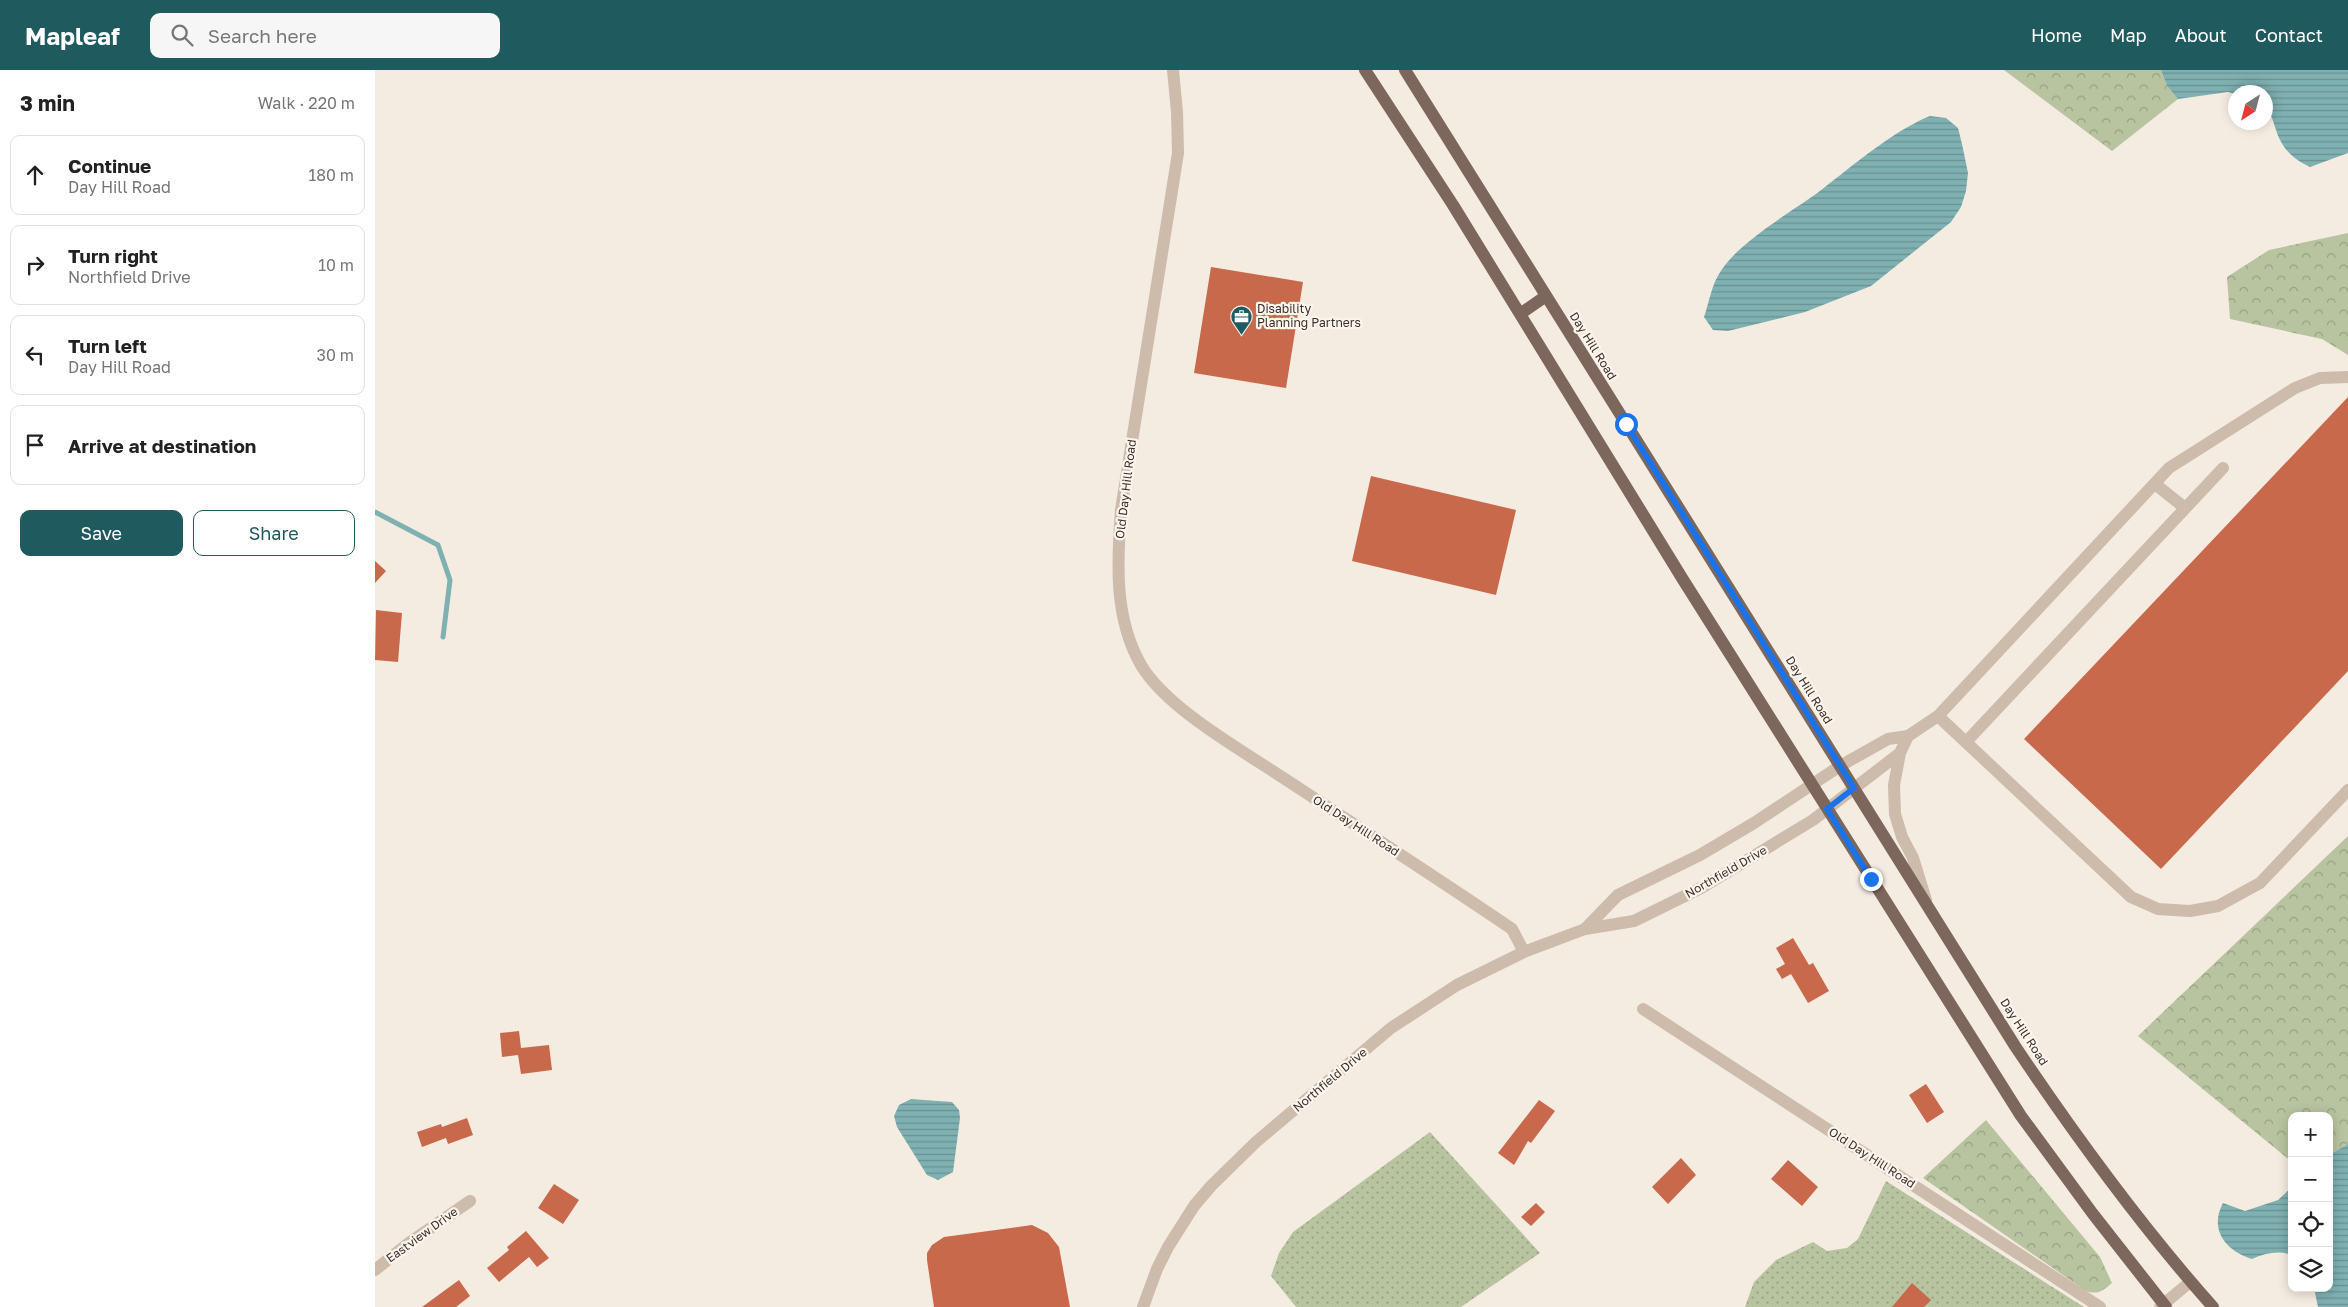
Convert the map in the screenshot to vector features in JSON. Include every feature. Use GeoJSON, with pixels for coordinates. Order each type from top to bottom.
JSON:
{"type":"FeatureCollection","features":[{"type":"Feature","properties":{"kind":"main road"},"geometry":{"type":"LineString","coordinates":[[1365,70],[1453,205],[1682,578],[2021,1116],[2163,1306]]}},
{"type":"Feature","properties":{"kind":"main road","name":"Day Hill Road"},"geometry":{"type":"LineString","coordinates":[[1405,70],[2015,1046],[2077,1138],[2190,1282],[2213,1307]]}},
{"type":"Feature","properties":{"kind":"main road"},"geometry":{"type":"LineString","coordinates":[[1519,314],[1546,296]]}},
{"type":"Feature","properties":{"kind":"street","name":"Old Day Hill Road"},"geometry":{"type":"LineString","coordinates":[[1173,70],[1178,154],[1122,501],[1119,542],[1119,588],[1122,617],[1130,642],[1141,666],[1158,686],[1196,719],[1512,929],[1524,952]]}},
{"type":"Feature","properties":{"kind":"street"},"geometry":{"type":"LineString","coordinates":[[1930,912],[1913,858],[1902,836],[1895,814],[1894,785],[1900,753],[1908,736],[1938,716],[2169,468],[2295,388],[2320,378],[2348,377]]}},
{"type":"Feature","properties":{"kind":"street"},"geometry":{"type":"LineString","coordinates":[[1966,742],[2223,468]]}},
{"type":"Feature","properties":{"kind":"street"},"geometry":{"type":"LineString","coordinates":[[2155,484],[2185,508]]}},
{"type":"Feature","properties":{"kind":"street"},"geometry":{"type":"LineString","coordinates":[[1938,716],[2131,897],[2158,909],[2189,911],[2218,906],[2260,883],[2348,790]]}},
{"type":"Feature","properties":{"kind":"street","name":"Northfield Drive"},"geometry":{"type":"LineString","coordinates":[[1585,929],[1618,895],[1700,855],[1754,823],[1840,766],[1888,739],[1908,736]]}},
{"type":"Feature","properties":{"kind":"street","name":"Northfield Drive"},"geometry":{"type":"LineString","coordinates":[[1143,1307],[1157,1269],[1190,1212],[1211,1186],[1249,1149],[1361,1053],[1411,1013],[1457,984],[1524,952],[1585,929],[1634,921],[1703,887],[1827,809],[1900,753]]}},
{"type":"Feature","properties":{"kind":"street","name":"Old Day Hill Road"},"geometry":{"type":"LineString","coordinates":[[1643,1009],[2100,1307]]}},
{"type":"Feature","properties":{"kind":"street","name":"Eastview Drive"},"geometry":{"type":"LineString","coordinates":[[375,1270],[409,1243],[470,1201]]}},
{"type":"Feature","properties":{"kind":"street"},"geometry":{"type":"LineString","coordinates":[[2163,1306],[2190,1282]]}},
{"type":"Feature","properties":{"kind":"green space"},"geometry":{"type":"Polygon","coordinates":[[[2004,70],[2161,70],[2167,86],[2178,99],[2112,151],[2004,70]]]}},
{"type":"Feature","properties":{"kind":"green space"},"geometry":{"type":"Polygon","coordinates":[[[2348,233],[2348,355],[2322,339],[2230,319],[2227,277],[2269,250],[2348,233]]]}},
{"type":"Feature","properties":{"kind":"green space"},"geometry":{"type":"Polygon","coordinates":[[[2348,836],[2348,1144],[2333,1153],[2333,1112],[2288,1112],[2288,1159],[2138,1036],[2348,836]]]}},
{"type":"Feature","properties":{"kind":"green space"},"geometry":{"type":"Polygon","coordinates":[[[1986,1120],[2100,1257],[2112,1283],[2106,1288],[2100,1292],[2086,1291],[1923,1178],[1986,1120]]]}},
{"type":"Feature","properties":{"kind":"green space"},"geometry":{"type":"Polygon","coordinates":[[[1430,1132],[1540,1253],[1461,1307],[1296,1307],[1271,1276],[1279,1253],[1293,1232],[1430,1132]]]}},
{"type":"Feature","properties":{"kind":"green space"},"geometry":{"type":"Polygon","coordinates":[[[1886,1181],[2084,1307],[1745,1307],[1754,1282],[1776,1260],[1813,1242],[1827,1251],[1847,1248],[1858,1239],[1886,1181]]]}},
{"type":"Feature","properties":{"kind":"water"},"geometry":{"type":"Polygon","coordinates":[[[2161,70],[2348,70],[2348,153],[2310,167],[2293,157],[2281,143],[2273,122],[2273,85],[2228,85],[2228,92],[2178,99],[2167,86],[2161,70]]]}},
{"type":"Feature","properties":{"kind":"water"},"geometry":{"type":"Polygon","coordinates":[[[1930,116],[1946,118],[1958,128],[1968,173],[1966,191],[1961,207],[1951,222],[1871,286],[1805,312],[1728,331],[1713,330],[1704,317],[1712,290],[1719,274],[1737,252],[1763,230],[1816,194],[1886,141],[1930,116]]]}},
{"type":"Feature","properties":{"kind":"water"},"geometry":{"type":"Polygon","coordinates":[[[911,1099],[952,1102],[959,1110],[960,1118],[953,1172],[938,1180],[927,1175],[897,1127],[894,1116],[899,1105],[911,1099]]]}},
{"type":"Feature","properties":{"kind":"water"},"geometry":{"type":"Polygon","coordinates":[[[2348,1144],[2348,1307],[2318,1307],[2315,1292],[2333,1292],[2333,1153],[2348,1144]]]}},
{"type":"Feature","properties":{"kind":"water"},"geometry":{"type":"Polygon","coordinates":[[[2288,1191],[2288,1254],[2272,1253],[2252,1259],[2234,1251],[2227,1245],[2222,1238],[2218,1222],[2223,1203],[2245,1211],[2278,1200],[2288,1191]]]}},
{"type":"Feature","properties":{"kind":"building"},"geometry":{"type":"Polygon","coordinates":[[[1211,267],[1303,282],[1286,388],[1194,373],[1211,267]]]}},
{"type":"Feature","properties":{"kind":"building"},"geometry":{"type":"Polygon","coordinates":[[[2348,397],[2348,671],[2161,869],[2024,739],[2348,397]]]}},
{"type":"Feature","properties":{"kind":"building"},"geometry":{"type":"Polygon","coordinates":[[[1371,476],[1516,510],[1496,595],[1352,561],[1371,476]]]}},
{"type":"Feature","properties":{"kind":"building"},"geometry":{"type":"Polygon","coordinates":[[[375,561],[386,571],[375,583],[375,561]]]}},
{"type":"Feature","properties":{"kind":"building"},"geometry":{"type":"Polygon","coordinates":[[[376,610],[402,613],[398,662],[375,660],[376,610]]]}},
{"type":"Feature","properties":{"kind":"building"},"geometry":{"type":"Polygon","coordinates":[[[1793,938],[1809,965],[1813,963],[1829,991],[1808,1003],[1791,974],[1782,979],[1776,969],[1785,964],[1776,948],[1793,938]]]}},
{"type":"Feature","properties":{"kind":"building"},"geometry":{"type":"Polygon","coordinates":[[[519,1031],[521,1048],[549,1045],[552,1070],[521,1074],[518,1055],[502,1057],[500,1033],[519,1031]]]}},
{"type":"Feature","properties":{"kind":"building"},"geometry":{"type":"Polygon","coordinates":[[[1926,1084],[1944,1112],[1927,1123],[1909,1095],[1926,1084]]]}},
{"type":"Feature","properties":{"kind":"building"},"geometry":{"type":"Polygon","coordinates":[[[1539,1100],[1555,1111],[1531,1143],[1528,1141],[1514,1165],[1498,1153],[1539,1100]]]}},
{"type":"Feature","properties":{"kind":"building"},"geometry":{"type":"Polygon","coordinates":[[[467,1118],[473,1135],[448,1144],[446,1138],[422,1147],[417,1132],[441,1124],[442,1127],[467,1118]]]}},
{"type":"Feature","properties":{"kind":"building"},"geometry":{"type":"Polygon","coordinates":[[[1681,1158],[1696,1175],[1668,1204],[1652,1187],[1681,1158]]]}},
{"type":"Feature","properties":{"kind":"building"},"geometry":{"type":"Polygon","coordinates":[[[1788,1160],[1818,1187],[1802,1206],[1771,1179],[1788,1160]]]}},
{"type":"Feature","properties":{"kind":"building"},"geometry":{"type":"Polygon","coordinates":[[[554,1184],[579,1200],[563,1224],[538,1208],[554,1184]]]}},
{"type":"Feature","properties":{"kind":"building"},"geometry":{"type":"Polygon","coordinates":[[[1536,1203],[1545,1212],[1531,1226],[1521,1217],[1536,1203]]]}},
{"type":"Feature","properties":{"kind":"building"},"geometry":{"type":"Polygon","coordinates":[[[1032,1225],[1048,1233],[1059,1247],[1070,1307],[934,1307],[927,1260],[927,1253],[932,1245],[944,1237],[1032,1225]]]}},
{"type":"Feature","properties":{"kind":"building"},"geometry":{"type":"Polygon","coordinates":[[[526,1231],[549,1258],[537,1267],[529,1257],[499,1282],[487,1268],[509,1250],[507,1247],[526,1231]]]}},
{"type":"Feature","properties":{"kind":"building"},"geometry":{"type":"Polygon","coordinates":[[[459,1280],[470,1296],[456,1307],[422,1307],[459,1280]]]}},
{"type":"Feature","properties":{"kind":"building"},"geometry":{"type":"Polygon","coordinates":[[[1912,1283],[1931,1300],[1924,1307],[1892,1307],[1912,1283]]]}},
{"type":"Feature","properties":{"kind":"waterway"},"geometry":{"type":"LineString","coordinates":[[375,512],[438,545],[450,580],[443,637]]}},
{"type":"Feature","properties":{"kind":"place","name":"Disability Planning Partners"},"geometry":{"type":"Point","coordinates":[1241,335]}},
{"type":"Feature","properties":{"kind":"route"},"geometry":{"type":"LineString","coordinates":[[1626,424],[1854,788],[1827,809],[1871,879]]}}]}
